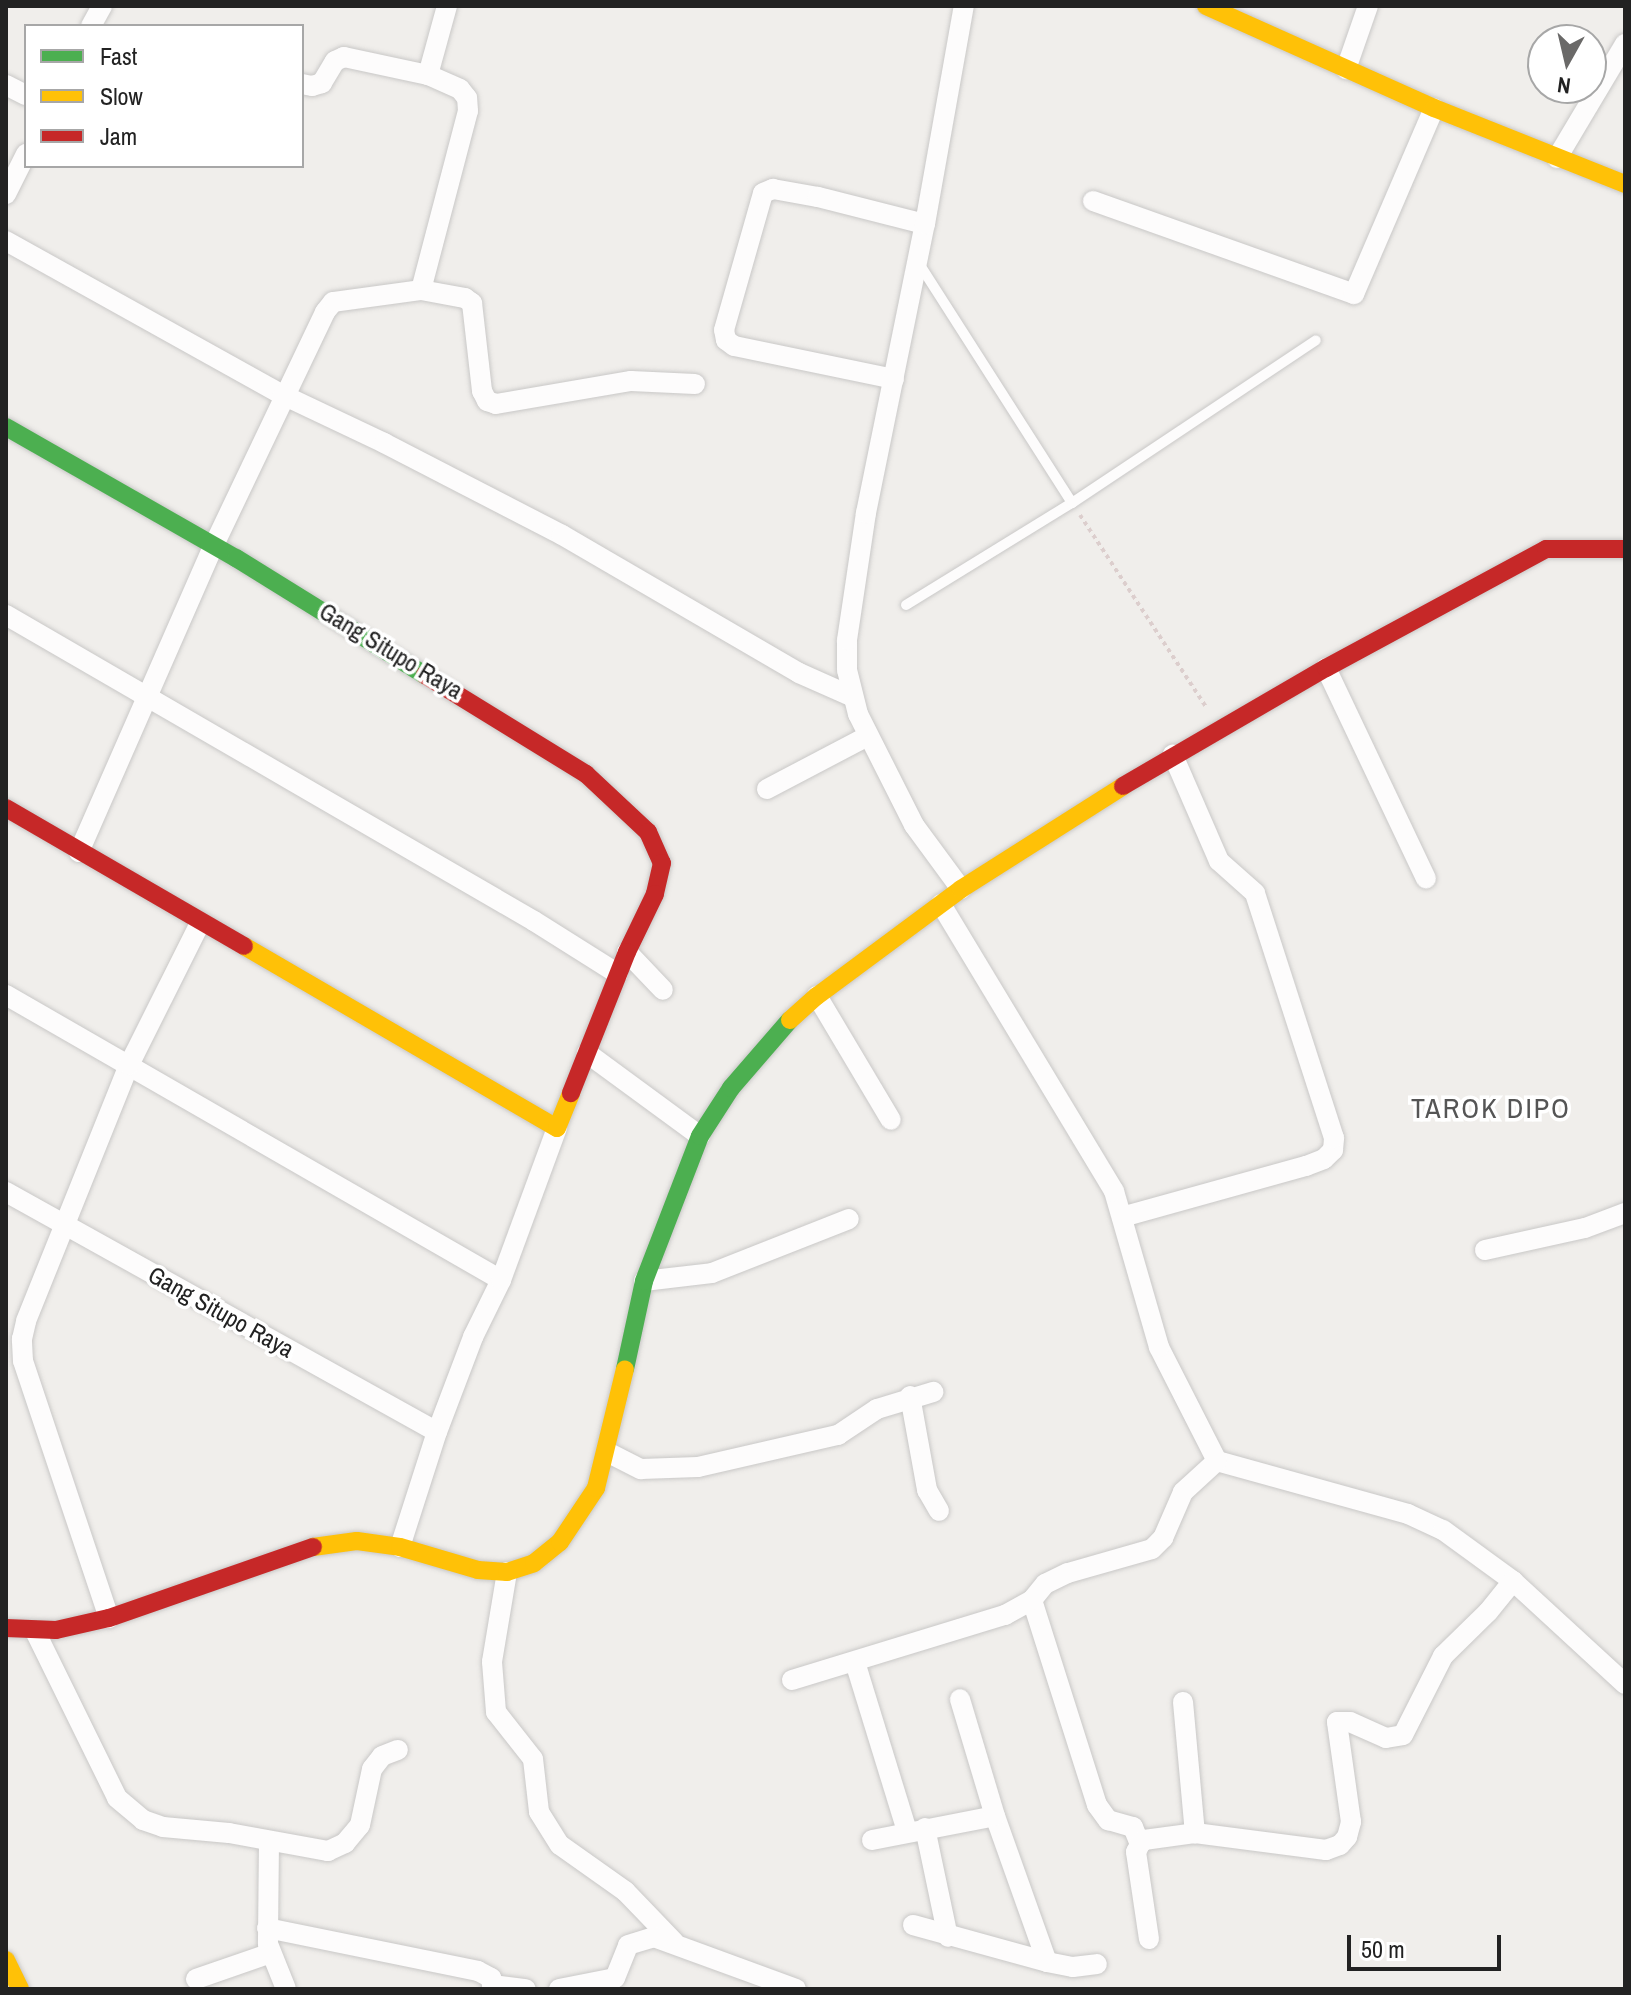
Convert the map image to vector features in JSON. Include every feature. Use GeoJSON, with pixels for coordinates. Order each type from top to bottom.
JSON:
{"type":"FeatureCollection","features":[{"type":"Feature","properties":{"kind":"main road"},"geometry":{"type":"LineString","coordinates":[[1206,6],[1434,108],[1625,184]]}},
{"type":"Feature","properties":{"kind":"main road","name":"Gang Situpo Raya"},"geometry":{"type":"LineString","coordinates":[[6,427],[214,545],[480,705],[586,774],[648,832],[662,863],[655,894],[627,952],[557,1128]]}},
{"type":"Feature","properties":{"kind":"main road"},"geometry":{"type":"LineString","coordinates":[[6,1628],[35,1631],[109,1618],[215,1584],[287,1554],[328,1543],[357,1541],[400,1547],[478,1570],[507,1572],[534,1563],[560,1542],[596,1488],[607,1452],[644,1281],[700,1136],[758,1054],[817,996],[961,889],[1173,755],[1326,668],[1546,549],[1625,549]]}},
{"type":"Feature","properties":{"kind":"main road"},"geometry":{"type":"LineString","coordinates":[[6,808],[557,1128]]}},
{"type":"Feature","properties":{"kind":"street"},"geometry":{"type":"LineString","coordinates":[[92,24],[102,6]]}},
{"type":"Feature","properties":{"kind":"street"},"geometry":{"type":"LineString","coordinates":[[428,75],[447,6]]}},
{"type":"Feature","properties":{"kind":"street"},"geometry":{"type":"LineString","coordinates":[[961,889],[914,825],[868,736],[851,696],[847,640],[866,513],[918,261],[964,6]]}},
{"type":"Feature","properties":{"kind":"street"},"geometry":{"type":"LineString","coordinates":[[1346,69],[1368,6]]}},
{"type":"Feature","properties":{"kind":"street"},"geometry":{"type":"LineString","coordinates":[[1557,158],[1625,44]]}},
{"type":"Feature","properties":{"kind":"street"},"geometry":{"type":"LineString","coordinates":[[304,84],[322,83],[335,61],[344,57],[428,75],[460,89],[467,98],[468,111],[421,290]]}},
{"type":"Feature","properties":{"kind":"street"},"geometry":{"type":"LineString","coordinates":[[6,85],[24,94]]}},
{"type":"Feature","properties":{"kind":"street"},"geometry":{"type":"LineString","coordinates":[[1093,201],[1354,294],[1434,108]]}},
{"type":"Feature","properties":{"kind":"street"},"geometry":{"type":"LineString","coordinates":[[6,194],[24,158]]}},
{"type":"Feature","properties":{"kind":"street"},"geometry":{"type":"LineString","coordinates":[[894,379],[734,346],[726,340],[724,330],[763,193],[773,189],[818,197],[925,224]]}},
{"type":"Feature","properties":{"kind":"street"},"geometry":{"type":"LineString","coordinates":[[6,241],[283,395],[562,535],[799,673],[851,696]]}},
{"type":"Feature","properties":{"kind":"street"},"geometry":{"type":"LineString","coordinates":[[79,852],[283,395],[333,302],[421,290],[465,298],[476,311],[482,391],[487,401],[496,404],[631,381],[695,384]]}},
{"type":"Feature","properties":{"kind":"street"},"geometry":{"type":"LineString","coordinates":[[6,615],[534,921],[618,974]]}},
{"type":"Feature","properties":{"kind":"street"},"geometry":{"type":"LineString","coordinates":[[1326,668],[1426,879]]}},
{"type":"Feature","properties":{"kind":"street"},"geometry":{"type":"LineString","coordinates":[[767,789],[868,736]]}},
{"type":"Feature","properties":{"kind":"street"},"geometry":{"type":"LineString","coordinates":[[1122,1217],[1306,1166],[1324,1159],[1333,1150],[1334,1138],[1255,893],[1219,861],[1173,755]]}},
{"type":"Feature","properties":{"kind":"street"},"geometry":{"type":"LineString","coordinates":[[941,904],[1053,1093],[1105,1172],[1122,1217],[1159,1347],[1217,1461],[1420,1519],[1443,1530],[1547,1609],[1625,1684]]}},
{"type":"Feature","properties":{"kind":"street"},"geometry":{"type":"LineString","coordinates":[[109,1618],[23,1361],[26,1321],[129,1065],[200,923]]}},
{"type":"Feature","properties":{"kind":"street"},"geometry":{"type":"LineString","coordinates":[[627,952],[663,990]]}},
{"type":"Feature","properties":{"kind":"street"},"geometry":{"type":"LineString","coordinates":[[6,995],[501,1280]]}},
{"type":"Feature","properties":{"kind":"street"},"geometry":{"type":"LineString","coordinates":[[817,996],[891,1120]]}},
{"type":"Feature","properties":{"kind":"street"},"geometry":{"type":"LineString","coordinates":[[587,1053],[700,1136]]}},
{"type":"Feature","properties":{"kind":"street","name":"Gang Situpo Raya"},"geometry":{"type":"LineString","coordinates":[[400,1547],[437,1432],[473,1337],[501,1280],[557,1128]]}},
{"type":"Feature","properties":{"kind":"street","name":"Gang Situpo Raya"},"geometry":{"type":"LineString","coordinates":[[6,1192],[437,1432]]}},
{"type":"Feature","properties":{"kind":"street"},"geometry":{"type":"LineString","coordinates":[[1485,1250],[1585,1228],[1625,1213]]}},
{"type":"Feature","properties":{"kind":"street"},"geometry":{"type":"LineString","coordinates":[[644,1281],[712,1273],[849,1219]]}},
{"type":"Feature","properties":{"kind":"street"},"geometry":{"type":"LineString","coordinates":[[607,1452],[641,1469],[698,1467],[838,1435],[877,1409],[910,1396],[933,1392]]}},
{"type":"Feature","properties":{"kind":"street"},"geometry":{"type":"LineString","coordinates":[[910,1396],[927,1490],[939,1511]]}},
{"type":"Feature","properties":{"kind":"street"},"geometry":{"type":"LineString","coordinates":[[792,1680],[1005,1615],[1032,1600],[1045,1584],[1068,1573],[1152,1549],[1163,1538],[1183,1492],[1217,1461]]}},
{"type":"Feature","properties":{"kind":"street"},"geometry":{"type":"LineString","coordinates":[[507,1572],[492,1662],[496,1712],[533,1759],[539,1812],[560,1845],[625,1891],[674,1942]]}},
{"type":"Feature","properties":{"kind":"street"},"geometry":{"type":"LineString","coordinates":[[1149,1939],[1136,1852],[1144,1840],[1195,1833],[1326,1850],[1340,1845],[1347,1837],[1351,1822],[1337,1722],[1350,1722],[1386,1738],[1403,1735],[1443,1656],[1513,1581]]}},
{"type":"Feature","properties":{"kind":"street"},"geometry":{"type":"LineString","coordinates":[[1032,1600],[1097,1805],[1108,1820],[1133,1827],[1140,1844]]}},
{"type":"Feature","properties":{"kind":"street"},"geometry":{"type":"LineString","coordinates":[[35,1631],[117,1798],[129,1812],[163,1827],[229,1833],[320,1851],[337,1848],[345,1843],[365,1813],[372,1769],[382,1756],[398,1750]]}},
{"type":"Feature","properties":{"kind":"street"},"geometry":{"type":"LineString","coordinates":[[855,1662],[916,1829],[948,1937]]}},
{"type":"Feature","properties":{"kind":"street"},"geometry":{"type":"LineString","coordinates":[[960,1699],[995,1816],[1047,1962]]}},
{"type":"Feature","properties":{"kind":"street"},"geometry":{"type":"LineString","coordinates":[[1183,1702],[1195,1833]]}},
{"type":"Feature","properties":{"kind":"street"},"geometry":{"type":"LineString","coordinates":[[872,1840],[995,1816]]}},
{"type":"Feature","properties":{"kind":"street"},"geometry":{"type":"LineString","coordinates":[[269,1841],[267,1928],[271,1953],[286,1989]]}},
{"type":"Feature","properties":{"kind":"street"},"geometry":{"type":"LineString","coordinates":[[913,1925],[1047,1962],[1073,1967],[1097,1964]]}},
{"type":"Feature","properties":{"kind":"street"},"geometry":{"type":"LineString","coordinates":[[267,1928],[478,1971],[491,1978],[492,1987],[526,1989]]}},
{"type":"Feature","properties":{"kind":"street"},"geometry":{"type":"LineString","coordinates":[[559,1989],[615,1978],[624,1951],[638,1940],[654,1937],[796,1989]]}},
{"type":"Feature","properties":{"kind":"street"},"geometry":{"type":"LineString","coordinates":[[196,1979],[271,1953]]}},
{"type":"Feature","properties":{"kind":"lane"},"geometry":{"type":"LineString","coordinates":[[918,261],[1072,503]]}},
{"type":"Feature","properties":{"kind":"lane"},"geometry":{"type":"LineString","coordinates":[[906,605],[1072,503],[1316,340]]}},
{"type":"Feature","properties":{"kind":"path"},"geometry":{"type":"LineString","coordinates":[[1072,503],[1220,728]]}},
{"type":"Feature","properties":{"kind":"traffic: fast"},"geometry":{"type":"LineString","coordinates":[[6,427],[236,558],[425,675]]}},
{"type":"Feature","properties":{"kind":"traffic: fast"},"geometry":{"type":"LineString","coordinates":[[625,1369],[644,1281],[700,1136],[731,1088],[790,1020]]}},
{"type":"Feature","properties":{"kind":"traffic: slow"},"geometry":{"type":"LineString","coordinates":[[1206,6],[1434,108],[1625,184]]}},
{"type":"Feature","properties":{"kind":"traffic: slow"},"geometry":{"type":"LineString","coordinates":[[790,1020],[817,996],[961,889],[1123,786]]}},
{"type":"Feature","properties":{"kind":"traffic: slow"},"geometry":{"type":"LineString","coordinates":[[244,946],[557,1128],[571,1093]]}},
{"type":"Feature","properties":{"kind":"traffic: slow"},"geometry":{"type":"LineString","coordinates":[[313,1547],[357,1541],[400,1547],[478,1570],[507,1572],[534,1563],[560,1542],[596,1488],[625,1369]]}},
{"type":"Feature","properties":{"kind":"traffic: slow"},"geometry":{"type":"LineString","coordinates":[[6,1960],[20,1989]]}},
{"type":"Feature","properties":{"kind":"traffic: jam"},"geometry":{"type":"LineString","coordinates":[[1123,786],[1326,668],[1546,549],[1625,549]]}},
{"type":"Feature","properties":{"kind":"traffic: jam"},"geometry":{"type":"LineString","coordinates":[[425,675],[586,774],[648,832],[662,863],[655,894],[627,952],[571,1093]]}},
{"type":"Feature","properties":{"kind":"traffic: jam"},"geometry":{"type":"LineString","coordinates":[[6,808],[244,946]]}},
{"type":"Feature","properties":{"kind":"traffic: jam"},"geometry":{"type":"LineString","coordinates":[[6,1628],[56,1630],[109,1618],[313,1547]]}},
{"type":"Feature","properties":{"kind":"district","name":"TAROK DIPO"},"geometry":{"type":"Point","coordinates":[1491,1108]}}]}
